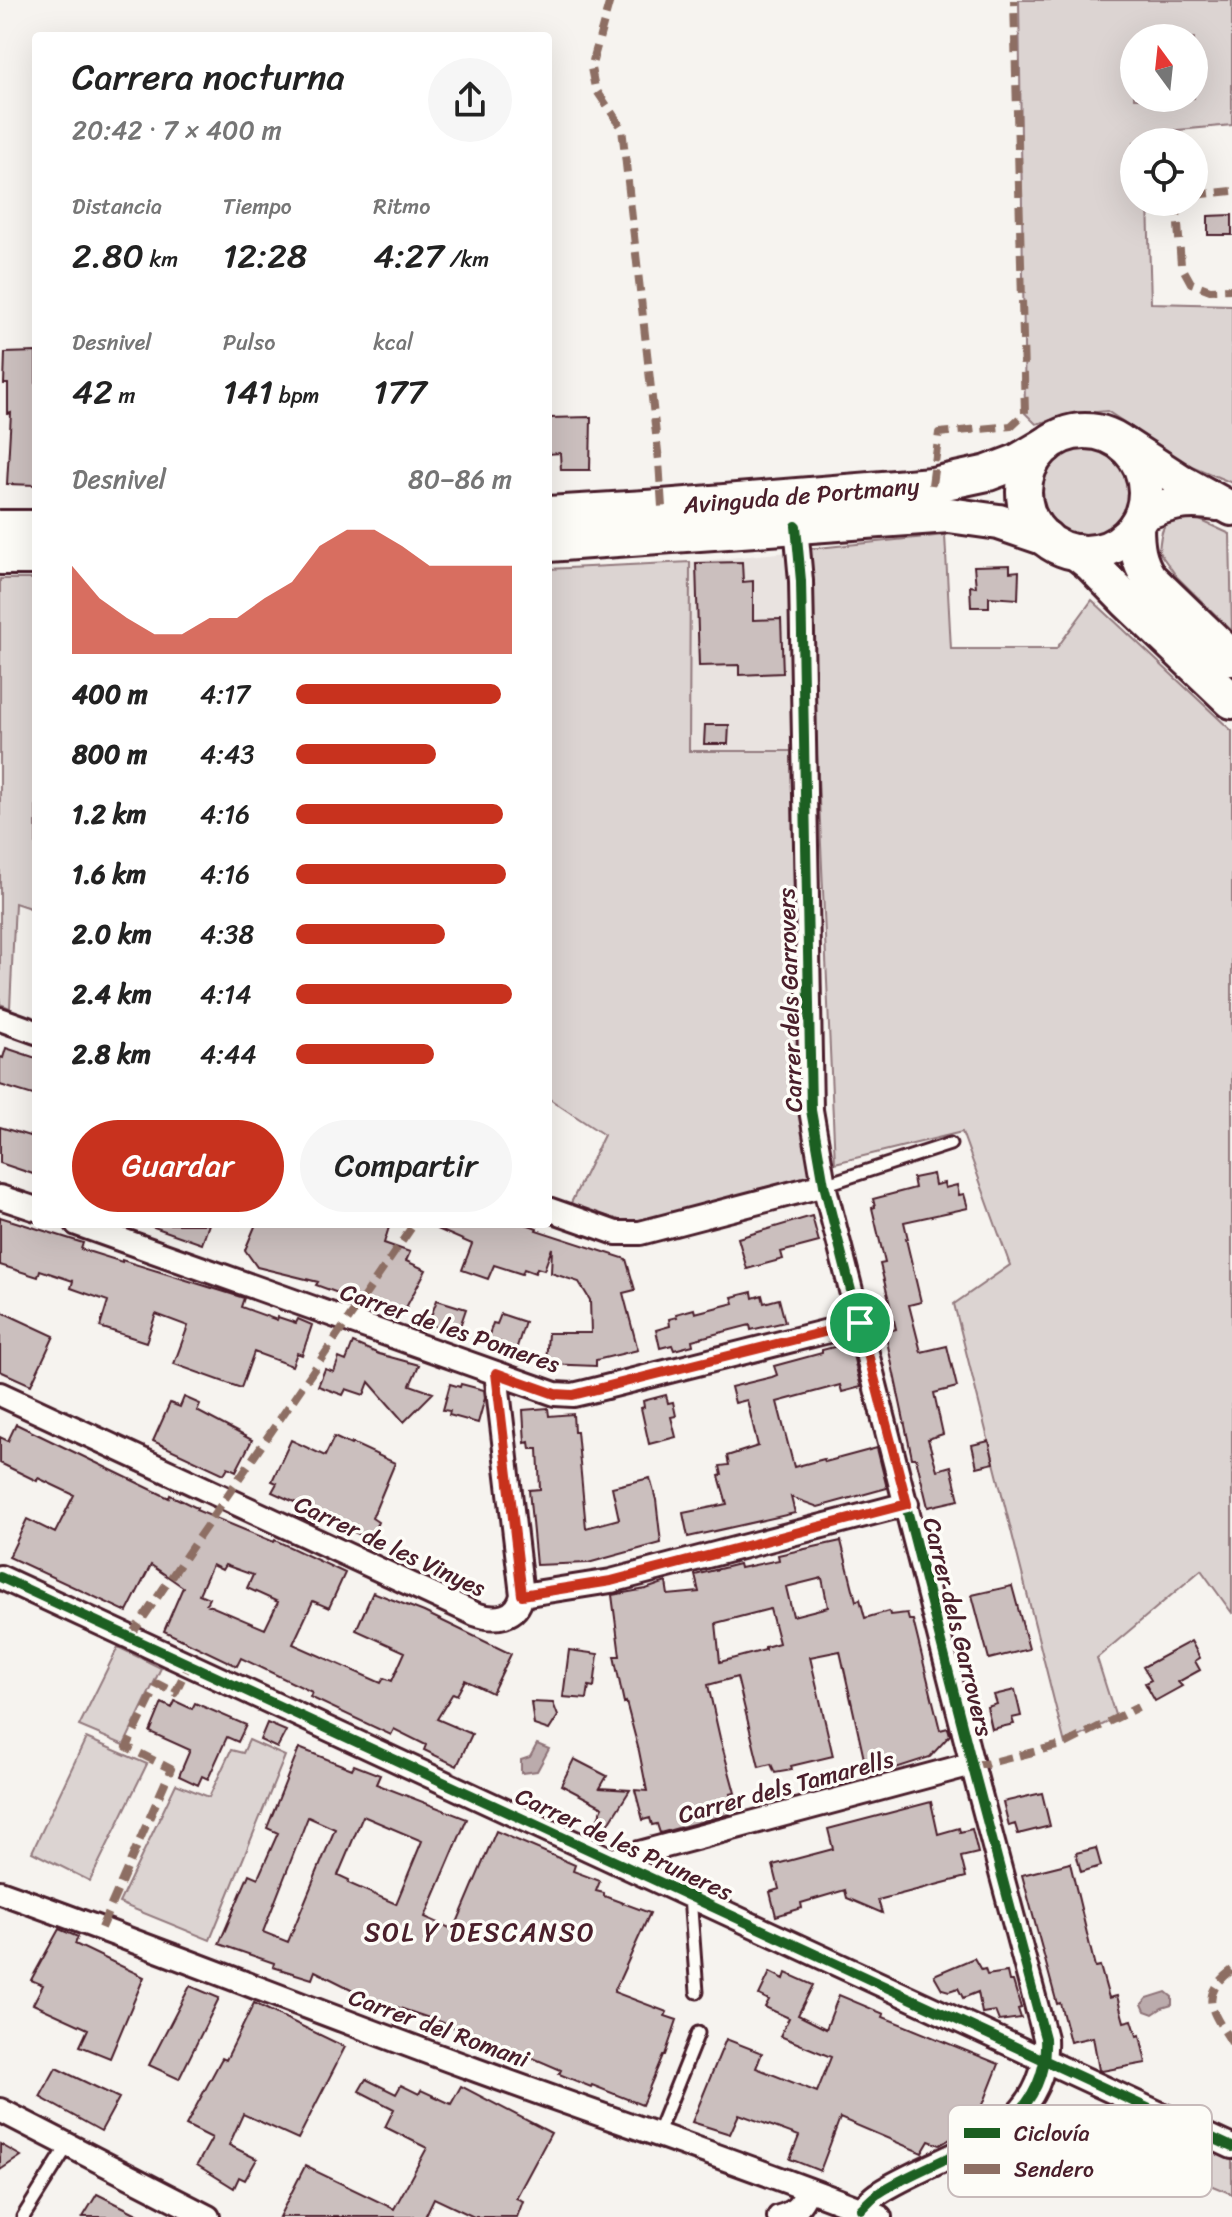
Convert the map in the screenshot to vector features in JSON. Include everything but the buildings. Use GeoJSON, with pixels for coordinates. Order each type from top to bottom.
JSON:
{"type":"FeatureCollection","features":[{"type":"Feature","properties":{"kind":"main road"},"geometry":{"type":"LineString","coordinates":[[1226,507],[1123,443],[1098,432],[1079,431],[1061,435],[1046,445],[1029,468],[1024,496],[1028,514],[1061,545],[1091,564],[1232,701]]}},
{"type":"Feature","properties":{"kind":"main road"},"geometry":{"type":"LineString","coordinates":[[1123,443],[1135,456],[1143,472],[1146,498],[1139,520],[1138,555],[1142,567],[1149,578],[1232,658]]}},
{"type":"Feature","properties":{"kind":"main road","name":"Avinguda de Portmany"},"geometry":{"type":"LineString","coordinates":[[552,514],[944,484],[1017,462],[1046,445]]}},
{"type":"Feature","properties":{"kind":"main road"},"geometry":{"type":"LineString","coordinates":[[1061,545],[1098,551],[1110,548],[1129,535],[1139,520],[1173,503],[1199,501],[1226,507]]}},
{"type":"Feature","properties":{"kind":"main road","name":"Avinguda de Portmany"},"geometry":{"type":"LineString","coordinates":[[552,544],[949,515],[999,522],[1061,545]]}},
{"type":"Feature","properties":{"kind":"main road"},"geometry":{"type":"LineString","coordinates":[[0,528],[32,528]]}},
{"type":"Feature","properties":{"kind":"main road"},"geometry":{"type":"LineString","coordinates":[[0,557],[32,557]]}},
{"type":"Feature","properties":{"kind":"street","name":"Carrer dels Garrovers"},"geometry":{"type":"LineString","coordinates":[[796,526],[801,581],[811,1110],[824,1185],[1045,2038],[1046,2061]]}},
{"type":"Feature","properties":{"kind":"street"},"geometry":{"type":"LineString","coordinates":[[0,1019],[32,1031]]}},
{"type":"Feature","properties":{"kind":"street"},"geometry":{"type":"LineString","coordinates":[[552,1210],[616,1233],[640,1233],[824,1185]]}},
{"type":"Feature","properties":{"kind":"street"},"geometry":{"type":"LineString","coordinates":[[0,1197],[32,1208]]}},
{"type":"Feature","properties":{"kind":"street","name":"Carrer de les Pomeres"},"geometry":{"type":"LineString","coordinates":[[88,1228],[555,1394],[573,1395],[860,1323]]}},
{"type":"Feature","properties":{"kind":"street"},"geometry":{"type":"LineString","coordinates":[[496,1373],[522,1595]]}},
{"type":"Feature","properties":{"kind":"street","name":"Carrer de les Vinyes"},"geometry":{"type":"LineString","coordinates":[[0,1394],[488,1619],[501,1618],[514,1612],[522,1595],[611,1581],[907,1504]]}},
{"type":"Feature","properties":{"kind":"street","name":"Carrer de les Pruneres"},"geometry":{"type":"LineString","coordinates":[[0,1577],[1141,2105]]}},
{"type":"Feature","properties":{"kind":"street","name":"Carrer dels Tamarells"},"geometry":{"type":"LineString","coordinates":[[613,1860],[972,1764]]}},
{"type":"Feature","properties":{"kind":"street","name":"Carrer del Romani"},"geometry":{"type":"LineString","coordinates":[[0,1892],[870,2213]]}},
{"type":"Feature","properties":{"kind":"street"},"geometry":{"type":"LineString","coordinates":[[1026,2105],[1046,2061]]}},
{"type":"Feature","properties":{"kind":"street"},"geometry":{"type":"LineString","coordinates":[[0,2110],[208,2217]]}},
{"type":"Feature","properties":{"kind":"street","name":"Carrer de les Pruneres"},"geometry":{"type":"LineString","coordinates":[[1212,2138],[1232,2147]]}},
{"type":"Feature","properties":{"kind":"street"},"geometry":{"type":"LineString","coordinates":[[870,2213],[878,2193],[948,2158]]}},
{"type":"Feature","properties":{"kind":"street"},"geometry":{"type":"LineString","coordinates":[[779,2217],[792,2213],[808,2190]]}},
{"type":"Feature","properties":{"kind":"lane"},"geometry":{"type":"LineString","coordinates":[[824,1185],[950,1144]]}},
{"type":"Feature","properties":{"kind":"lane"},"geometry":{"type":"LineString","coordinates":[[690,1896],[697,1992]]}},
{"type":"Feature","properties":{"kind":"lane"},"geometry":{"type":"LineString","coordinates":[[657,2135],[698,2033]]}},
{"type":"Feature","properties":{"kind":"lane"},"geometry":{"type":"LineString","coordinates":[[23,2217],[68,2145]]}},
{"type":"Feature","properties":{"kind":"shaded area"},"geometry":{"type":"Polygon","coordinates":[[[1019,0],[1232,0],[1232,125],[1120,128],[1120,216],[1148,216],[1151,303],[1232,305],[1232,483],[1156,451],[1136,430],[1107,411],[1075,414],[1036,424],[1025,413],[1019,0]]]}},
{"type":"Feature","properties":{"kind":"shaded area"},"geometry":{"type":"Polygon","coordinates":[[[1088,441],[1107,445],[1123,456],[1134,472],[1138,491],[1134,510],[1123,526],[1107,537],[1088,541],[1069,537],[1053,526],[1042,510],[1038,491],[1042,472],[1053,456],[1069,445],[1088,441]]]}},
{"type":"Feature","properties":{"kind":"shaded area"},"geometry":{"type":"Polygon","coordinates":[[[1191,516],[1230,534],[1232,631],[1177,577],[1159,552],[1166,525],[1175,519],[1191,516]]]}},
{"type":"Feature","properties":{"kind":"shaded area"},"geometry":{"type":"Polygon","coordinates":[[[945,535],[951,649],[1056,649],[1092,600],[1232,731],[1232,1613],[1201,1570],[1097,1658],[1116,1718],[1065,1744],[954,1304],[1010,1265],[962,1132],[835,1163],[808,549],[945,535]]]}},
{"type":"Feature","properties":{"kind":"shaded area"},"geometry":{"type":"Polygon","coordinates":[[[788,552],[791,751],[689,752],[690,562],[788,552]]]}},
{"type":"Feature","properties":{"kind":"shaded area"},"geometry":{"type":"Polygon","coordinates":[[[690,562],[689,751],[791,751],[799,1107],[811,1175],[632,1224],[570,1205],[604,1135],[552,1101],[552,569],[690,562]]]}},
{"type":"Feature","properties":{"kind":"shaded area"},"geometry":{"type":"Polygon","coordinates":[[[0,579],[32,579],[32,909],[15,903],[10,1008],[0,1004],[0,579]]]}},
{"type":"Feature","properties":{"kind":"shaded area"},"geometry":{"type":"Polygon","coordinates":[[[118,1647],[161,1668],[124,1745],[79,1726],[118,1647]]]}},
{"type":"Feature","properties":{"kind":"shaded area"},"geometry":{"type":"Polygon","coordinates":[[[86,1738],[147,1764],[90,1881],[32,1852],[86,1738]]]}},
{"type":"Feature","properties":{"kind":"shaded area"},"geometry":{"type":"Polygon","coordinates":[[[249,1740],[285,1756],[210,1940],[119,1903],[176,1784],[209,1797],[231,1750],[243,1753],[249,1740]]]}},
{"type":"Feature","properties":{"kind":"shaded area"},"geometry":{"type":"Polygon","coordinates":[[[537,1744],[549,1749],[537,1771],[521,1773],[521,1760],[530,1757],[537,1744]]]}},
{"type":"Feature","properties":{"kind":"shaded area"},"geometry":{"type":"Polygon","coordinates":[[[1166,1992],[1172,1997],[1172,2005],[1153,2014],[1145,2011],[1142,2004],[1147,1998],[1166,1992]]]}},
{"type":"Feature","properties":{"kind":"shaded area"},"geometry":{"type":"Polygon","coordinates":[[[1212,2145],[1232,2152],[1232,2194],[1212,2186],[1212,2145]]]}},
{"type":"Feature","properties":{"kind":"marked path"},"geometry":{"type":"LineString","coordinates":[[610,0],[591,68],[595,88],[622,128],[662,507]]}},
{"type":"Feature","properties":{"kind":"marked path"},"geometry":{"type":"LineString","coordinates":[[932,485],[939,433],[1011,426],[1025,413],[1014,0]]}},
{"type":"Feature","properties":{"kind":"marked path"},"geometry":{"type":"LineString","coordinates":[[1208,194],[1232,191]]}},
{"type":"Feature","properties":{"kind":"marked path"},"geometry":{"type":"LineString","coordinates":[[1177,216],[1181,265],[1191,283],[1210,290],[1232,289]]}},
{"type":"Feature","properties":{"kind":"marked path"},"geometry":{"type":"LineString","coordinates":[[130,1637],[411,1228]]}},
{"type":"Feature","properties":{"kind":"marked path"},"geometry":{"type":"LineString","coordinates":[[101,1928],[171,1769],[127,1747],[158,1684],[175,1693],[189,1664]]}},
{"type":"Feature","properties":{"kind":"marked path"},"geometry":{"type":"LineString","coordinates":[[972,1764],[985,1764],[1065,1744],[1138,1707]]}},
{"type":"Feature","properties":{"kind":"marked path"},"geometry":{"type":"LineString","coordinates":[[1232,1970],[1215,1988],[1212,1997],[1214,2013],[1232,2043]]}},
{"type":"Feature","properties":{"kind":"cycle path"},"geometry":{"type":"LineString","coordinates":[[796,526],[801,581],[811,1110],[824,1185],[1045,2038],[1042,2071],[1024,2105]]}},
{"type":"Feature","properties":{"kind":"cycle path"},"geometry":{"type":"LineString","coordinates":[[0,1577],[1141,2105]]}},
{"type":"Feature","properties":{"kind":"cycle path"},"geometry":{"type":"LineString","coordinates":[[1212,2138],[1232,2147]]}},
{"type":"Feature","properties":{"kind":"cycle path"},"geometry":{"type":"LineString","coordinates":[[861,2209],[879,2193],[948,2157]]}},
{"type":"Feature","properties":{"kind":"district","name":"SOL Y DESCANSO"},"geometry":{"type":"Point","coordinates":[480,1932]}},
{"type":"Feature","properties":{"kind":"route"},"geometry":{"type":"LineString","coordinates":[[860,1323],[907,1504],[611,1581],[522,1595],[496,1373],[555,1394],[573,1395],[860,1323]]}}]}
